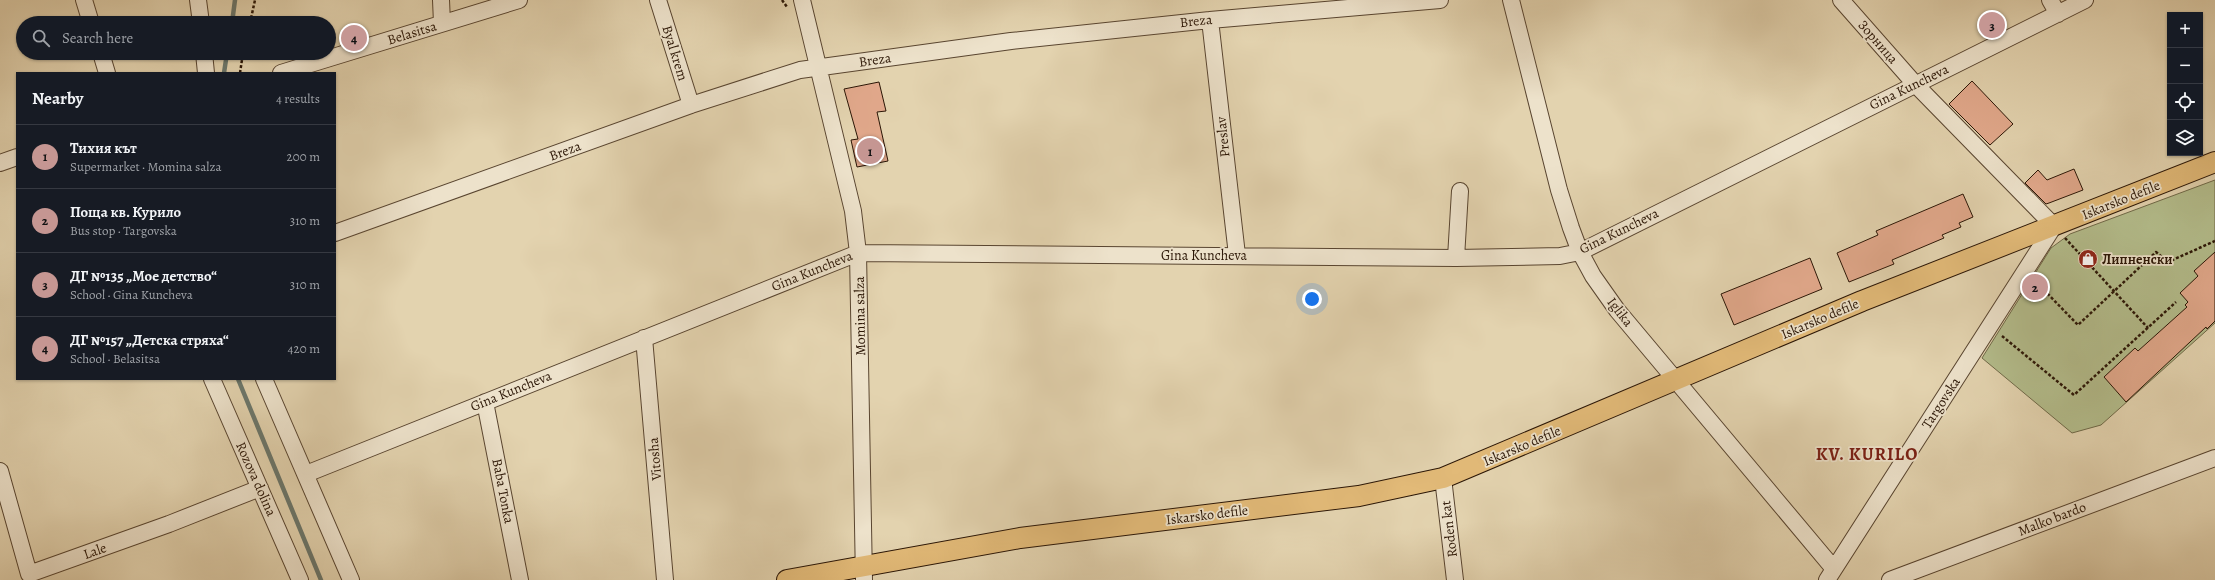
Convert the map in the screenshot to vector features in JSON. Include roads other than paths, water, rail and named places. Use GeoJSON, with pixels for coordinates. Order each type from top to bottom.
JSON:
{"type":"FeatureCollection","features":[{"type":"Feature","properties":{"kind":"main road","name":"Iskarsko defile"},"geometry":{"type":"LineString","coordinates":[[787,580],[864,573],[1020,538],[1359,496],[1443,478],[1676,381],[1862,301],[2215,162]]}},
{"type":"Feature","properties":{"kind":"street"},"geometry":{"type":"LineString","coordinates":[[84,0],[89,16]]}},
{"type":"Feature","properties":{"kind":"street"},"geometry":{"type":"LineString","coordinates":[[198,0],[200,16]]}},
{"type":"Feature","properties":{"kind":"street"},"geometry":{"type":"LineString","coordinates":[[441,0],[442,23]]}},
{"type":"Feature","properties":{"kind":"street","name":"Belasitsa"},"geometry":{"type":"LineString","coordinates":[[336,56],[519,0]]}},
{"type":"Feature","properties":{"kind":"street","name":"Byal krem"},"geometry":{"type":"LineString","coordinates":[[658,0],[691,105]]}},
{"type":"Feature","properties":{"kind":"street","name":"Momina salza"},"geometry":{"type":"LineString","coordinates":[[802,0],[853,211],[858,253],[864,573]]}},
{"type":"Feature","properties":{"kind":"street","name":"Breza"},"geometry":{"type":"LineString","coordinates":[[336,233],[691,105],[780,75],[819,68],[1011,41],[1210,20],[1440,0]]}},
{"type":"Feature","properties":{"kind":"street","name":"Iglika"},"geometry":{"type":"LineString","coordinates":[[1511,0],[1559,190],[1580,252],[1593,276],[1617,310],[1676,381],[1831,575]]}},
{"type":"Feature","properties":{"kind":"street","name":"Зорница"},"geometry":{"type":"LineString","coordinates":[[1841,0],[1915,84],[2054,226]]}},
{"type":"Feature","properties":{"kind":"street","name":"Gina Kuncheva"},"geometry":{"type":"LineString","coordinates":[[306,474],[858,253],[1456,258],[1560,256],[1580,252],[1915,84],[2054,7],[2085,0]]}},
{"type":"Feature","properties":{"kind":"street","name":"Preslav"},"geometry":{"type":"LineString","coordinates":[[1210,20],[1236,255]]}},
{"type":"Feature","properties":{"kind":"street"},"geometry":{"type":"LineString","coordinates":[[103,60],[107,72]]}},
{"type":"Feature","properties":{"kind":"street"},"geometry":{"type":"LineString","coordinates":[[205,60],[206,72]]}},
{"type":"Feature","properties":{"kind":"street","name":"Belasitsa"},"geometry":{"type":"LineString","coordinates":[[284,72],[323,60]]}},
{"type":"Feature","properties":{"kind":"street"},"geometry":{"type":"LineString","coordinates":[[0,163],[16,157]]}},
{"type":"Feature","properties":{"kind":"street"},"geometry":{"type":"LineString","coordinates":[[1456,258],[1460,191]]}},
{"type":"Feature","properties":{"kind":"street","name":"Targovska"},"geometry":{"type":"LineString","coordinates":[[1831,575],[2054,226]]}},
{"type":"Feature","properties":{"kind":"street","name":"Vitosha"},"geometry":{"type":"LineString","coordinates":[[644,338],[665,580]]}},
{"type":"Feature","properties":{"kind":"street","name":"Rozova dolina"},"geometry":{"type":"LineString","coordinates":[[212,380],[300,580]]}},
{"type":"Feature","properties":{"kind":"street"},"geometry":{"type":"LineString","coordinates":[[264,380],[351,580]]}},
{"type":"Feature","properties":{"kind":"street","name":"Baba Tonka"},"geometry":{"type":"LineString","coordinates":[[485,402],[520,580]]}},
{"type":"Feature","properties":{"kind":"street","name":"Malko bardo"},"geometry":{"type":"LineString","coordinates":[[1890,580],[2215,458]]}},
{"type":"Feature","properties":{"kind":"street","name":"Lale"},"geometry":{"type":"LineString","coordinates":[[0,470],[3,492],[29,574],[169,524],[260,488]]}},
{"type":"Feature","properties":{"kind":"street","name":"Roden kat"},"geometry":{"type":"LineString","coordinates":[[1443,478],[1455,580]]}},
{"type":"Feature","properties":{"kind":"waterway"},"geometry":{"type":"LineString","coordinates":[[233,16],[235,0]]}},
{"type":"Feature","properties":{"kind":"waterway"},"geometry":{"type":"LineString","coordinates":[[224,72],[226,60]]}},
{"type":"Feature","properties":{"kind":"waterway"},"geometry":{"type":"LineString","coordinates":[[238,380],[321,580]]}},
{"type":"Feature","properties":{"kind":"place","name":"ДГ №135 „Мое детство“"},"geometry":{"type":"Point","coordinates":[1992,25]}},
{"type":"Feature","properties":{"kind":"place","name":"ДГ №157 „Детска стряха“"},"geometry":{"type":"Point","coordinates":[354,38]}},
{"type":"Feature","properties":{"kind":"place","name":"Тихия кът"},"geometry":{"type":"Point","coordinates":[870,151]}},
{"type":"Feature","properties":{"kind":"place","name":"Липненски"},"geometry":{"type":"Point","coordinates":[2088,259]}},
{"type":"Feature","properties":{"kind":"place","name":"Поща кв. Курило"},"geometry":{"type":"Point","coordinates":[2035,287]}},
{"type":"Feature","properties":{"kind":"district","name":"KV. KURILO"},"geometry":{"type":"Point","coordinates":[1867,454]}}]}
